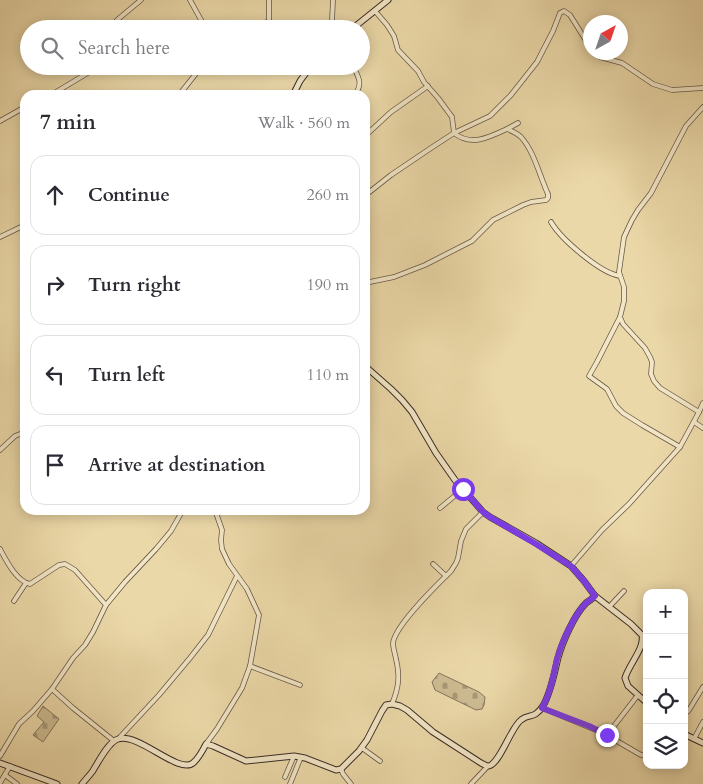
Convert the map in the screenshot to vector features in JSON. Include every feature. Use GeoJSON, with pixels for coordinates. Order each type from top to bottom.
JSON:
{"type":"FeatureCollection","features":[{"type":"Feature","properties":{"kind":"street"},"geometry":{"type":"LineString","coordinates":[[117,20],[141,0]]}},
{"type":"Feature","properties":{"kind":"street"},"geometry":{"type":"LineString","coordinates":[[190,0],[201,20]]}},
{"type":"Feature","properties":{"kind":"street"},"geometry":{"type":"LineString","coordinates":[[268,0],[269,20]]}},
{"type":"Feature","properties":{"kind":"street"},"geometry":{"type":"LineString","coordinates":[[332,20],[333,0]]}},
{"type":"Feature","properties":{"kind":"street"},"geometry":{"type":"LineString","coordinates":[[364,20],[388,0]]}},
{"type":"Feature","properties":{"kind":"street"},"geometry":{"type":"LineString","coordinates":[[375,11],[388,25],[398,50],[418,72],[452,117],[454,134]]}},
{"type":"Feature","properties":{"kind":"street"},"geometry":{"type":"LineString","coordinates":[[370,192],[410,162],[454,134],[490,116],[511,95],[536,62],[553,31],[560,13],[564,11],[570,15],[583,36]]}},
{"type":"Feature","properties":{"kind":"street"},"geometry":{"type":"LineString","coordinates":[[611,60],[622,63],[653,84],[672,90],[703,88]]}},
{"type":"Feature","properties":{"kind":"street"},"geometry":{"type":"LineString","coordinates":[[59,90],[84,75]]}},
{"type":"Feature","properties":{"kind":"street"},"geometry":{"type":"LineString","coordinates":[[184,90],[195,75]]}},
{"type":"Feature","properties":{"kind":"street"},"geometry":{"type":"LineString","coordinates":[[296,90],[304,75]]}},
{"type":"Feature","properties":{"kind":"street"},"geometry":{"type":"LineString","coordinates":[[357,75],[360,81],[358,90]]}},
{"type":"Feature","properties":{"kind":"street"},"geometry":{"type":"LineString","coordinates":[[370,131],[391,112],[428,86]]}},
{"type":"Feature","properties":{"kind":"street"},"geometry":{"type":"LineString","coordinates":[[680,447],[623,413],[616,406],[607,389],[589,376],[620,317],[624,287],[619,272],[624,237],[638,210],[651,193],[686,126],[703,107]]}},
{"type":"Feature","properties":{"kind":"street"},"geometry":{"type":"LineString","coordinates":[[0,121],[20,110]]}},
{"type":"Feature","properties":{"kind":"street"},"geometry":{"type":"LineString","coordinates":[[454,134],[465,139],[482,140],[518,123]]}},
{"type":"Feature","properties":{"kind":"street"},"geometry":{"type":"LineString","coordinates":[[370,282],[394,277],[425,265],[472,241],[493,220],[531,202],[547,200],[548,194],[531,154],[522,139],[507,129]]}},
{"type":"Feature","properties":{"kind":"street"},"geometry":{"type":"LineString","coordinates":[[551,222],[556,231],[588,260],[611,274],[620,276]]}},
{"type":"Feature","properties":{"kind":"street"},"geometry":{"type":"LineString","coordinates":[[0,237],[20,227]]}},
{"type":"Feature","properties":{"kind":"street"},"geometry":{"type":"LineString","coordinates":[[620,317],[623,324],[645,348],[650,357],[652,362],[651,374],[654,381],[660,388],[699,412]]}},
{"type":"Feature","properties":{"kind":"street"},"geometry":{"type":"LineString","coordinates":[[370,370],[392,388],[412,412],[436,453],[455,480],[483,512],[571,566],[595,596],[642,635],[643,642],[625,678],[628,686],[643,699]]}},
{"type":"Feature","properties":{"kind":"street"},"geometry":{"type":"LineString","coordinates":[[571,566],[680,447],[703,403]]}},
{"type":"Feature","properties":{"kind":"street"},"geometry":{"type":"LineString","coordinates":[[694,422],[703,428]]}},
{"type":"Feature","properties":{"kind":"street"},"geometry":{"type":"LineString","coordinates":[[0,450],[7,442],[20,434]]}},
{"type":"Feature","properties":{"kind":"street"},"geometry":{"type":"LineString","coordinates":[[440,508],[463,489]]}},
{"type":"Feature","properties":{"kind":"street"},"geometry":{"type":"LineString","coordinates":[[392,704],[399,681],[394,647],[395,639],[409,614],[456,563],[466,529],[483,512]]}},
{"type":"Feature","properties":{"kind":"street"},"geometry":{"type":"LineString","coordinates":[[0,756],[19,724],[52,689],[73,658],[85,645],[94,632],[106,606],[171,531],[180,515]]}},
{"type":"Feature","properties":{"kind":"street"},"geometry":{"type":"LineString","coordinates":[[52,689],[73,708],[117,739],[130,738],[182,764],[189,765],[193,763],[215,733],[242,688],[250,666],[259,616],[247,589],[237,576],[222,549],[220,540],[222,530],[216,515]]}},
{"type":"Feature","properties":{"kind":"street"},"geometry":{"type":"LineString","coordinates":[[0,549],[9,565],[26,583],[30,584],[65,564],[75,570],[106,606]]}},
{"type":"Feature","properties":{"kind":"street"},"geometry":{"type":"LineString","coordinates":[[433,564],[446,576]]}},
{"type":"Feature","properties":{"kind":"street"},"geometry":{"type":"LineString","coordinates":[[82,784],[117,739],[159,695],[208,635],[237,576]]}},
{"type":"Feature","properties":{"kind":"street"},"geometry":{"type":"LineString","coordinates":[[14,601],[26,583]]}},
{"type":"Feature","properties":{"kind":"street"},"geometry":{"type":"LineString","coordinates":[[609,607],[624,591]]}},
{"type":"Feature","properties":{"kind":"street"},"geometry":{"type":"LineString","coordinates":[[470,784],[488,766],[495,762],[521,720],[537,714],[542,708],[564,641],[582,608],[595,596]]}},
{"type":"Feature","properties":{"kind":"street"},"geometry":{"type":"LineString","coordinates":[[250,666],[300,685]]}},
{"type":"Feature","properties":{"kind":"street"},"geometry":{"type":"LineString","coordinates":[[688,711],[703,687]]}},
{"type":"Feature","properties":{"kind":"street"},"geometry":{"type":"LineString","coordinates":[[607,735],[638,695]]}},
{"type":"Feature","properties":{"kind":"street"},"geometry":{"type":"LineString","coordinates":[[206,744],[246,761],[294,756],[305,758],[336,770],[341,769],[362,748],[382,711],[386,706],[392,704],[407,710],[433,732],[488,766]]}},
{"type":"Feature","properties":{"kind":"street"},"geometry":{"type":"LineString","coordinates":[[542,708],[589,726],[641,756],[643,755]]}},
{"type":"Feature","properties":{"kind":"street"},"geometry":{"type":"LineString","coordinates":[[694,739],[703,722]]}},
{"type":"Feature","properties":{"kind":"street"},"geometry":{"type":"LineString","coordinates":[[688,736],[703,743]]}},
{"type":"Feature","properties":{"kind":"street"},"geometry":{"type":"LineString","coordinates":[[362,748],[380,761]]}},
{"type":"Feature","properties":{"kind":"street"},"geometry":{"type":"LineString","coordinates":[[285,777],[294,756]]}},
{"type":"Feature","properties":{"kind":"street"},"geometry":{"type":"LineString","coordinates":[[290,784],[301,757]]}},
{"type":"Feature","properties":{"kind":"street"},"geometry":{"type":"LineString","coordinates":[[0,763],[57,784]]}},
{"type":"Feature","properties":{"kind":"street"},"geometry":{"type":"LineString","coordinates":[[0,783],[10,766]]}},
{"type":"Feature","properties":{"kind":"street"},"geometry":{"type":"LineString","coordinates":[[341,769],[351,784]]}},
{"type":"Feature","properties":{"kind":"street"},"geometry":{"type":"LineString","coordinates":[[5,775],[17,784]]}},
{"type":"Feature","properties":{"kind":"green space"},"geometry":{"type":"Polygon","coordinates":[[[439,673],[479,692],[485,697],[482,709],[476,710],[435,690],[432,682],[439,673]]]}},
{"type":"Feature","properties":{"kind":"green space"},"geometry":{"type":"Polygon","coordinates":[[[43,706],[59,719],[43,742],[33,735],[44,722],[37,716],[43,706]]]}},
{"type":"Feature","properties":{"kind":"route"},"geometry":{"type":"LineString","coordinates":[[463,489],[483,512],[490,517],[571,566],[595,596],[582,608],[564,641],[542,708],[607,735]]}}]}
